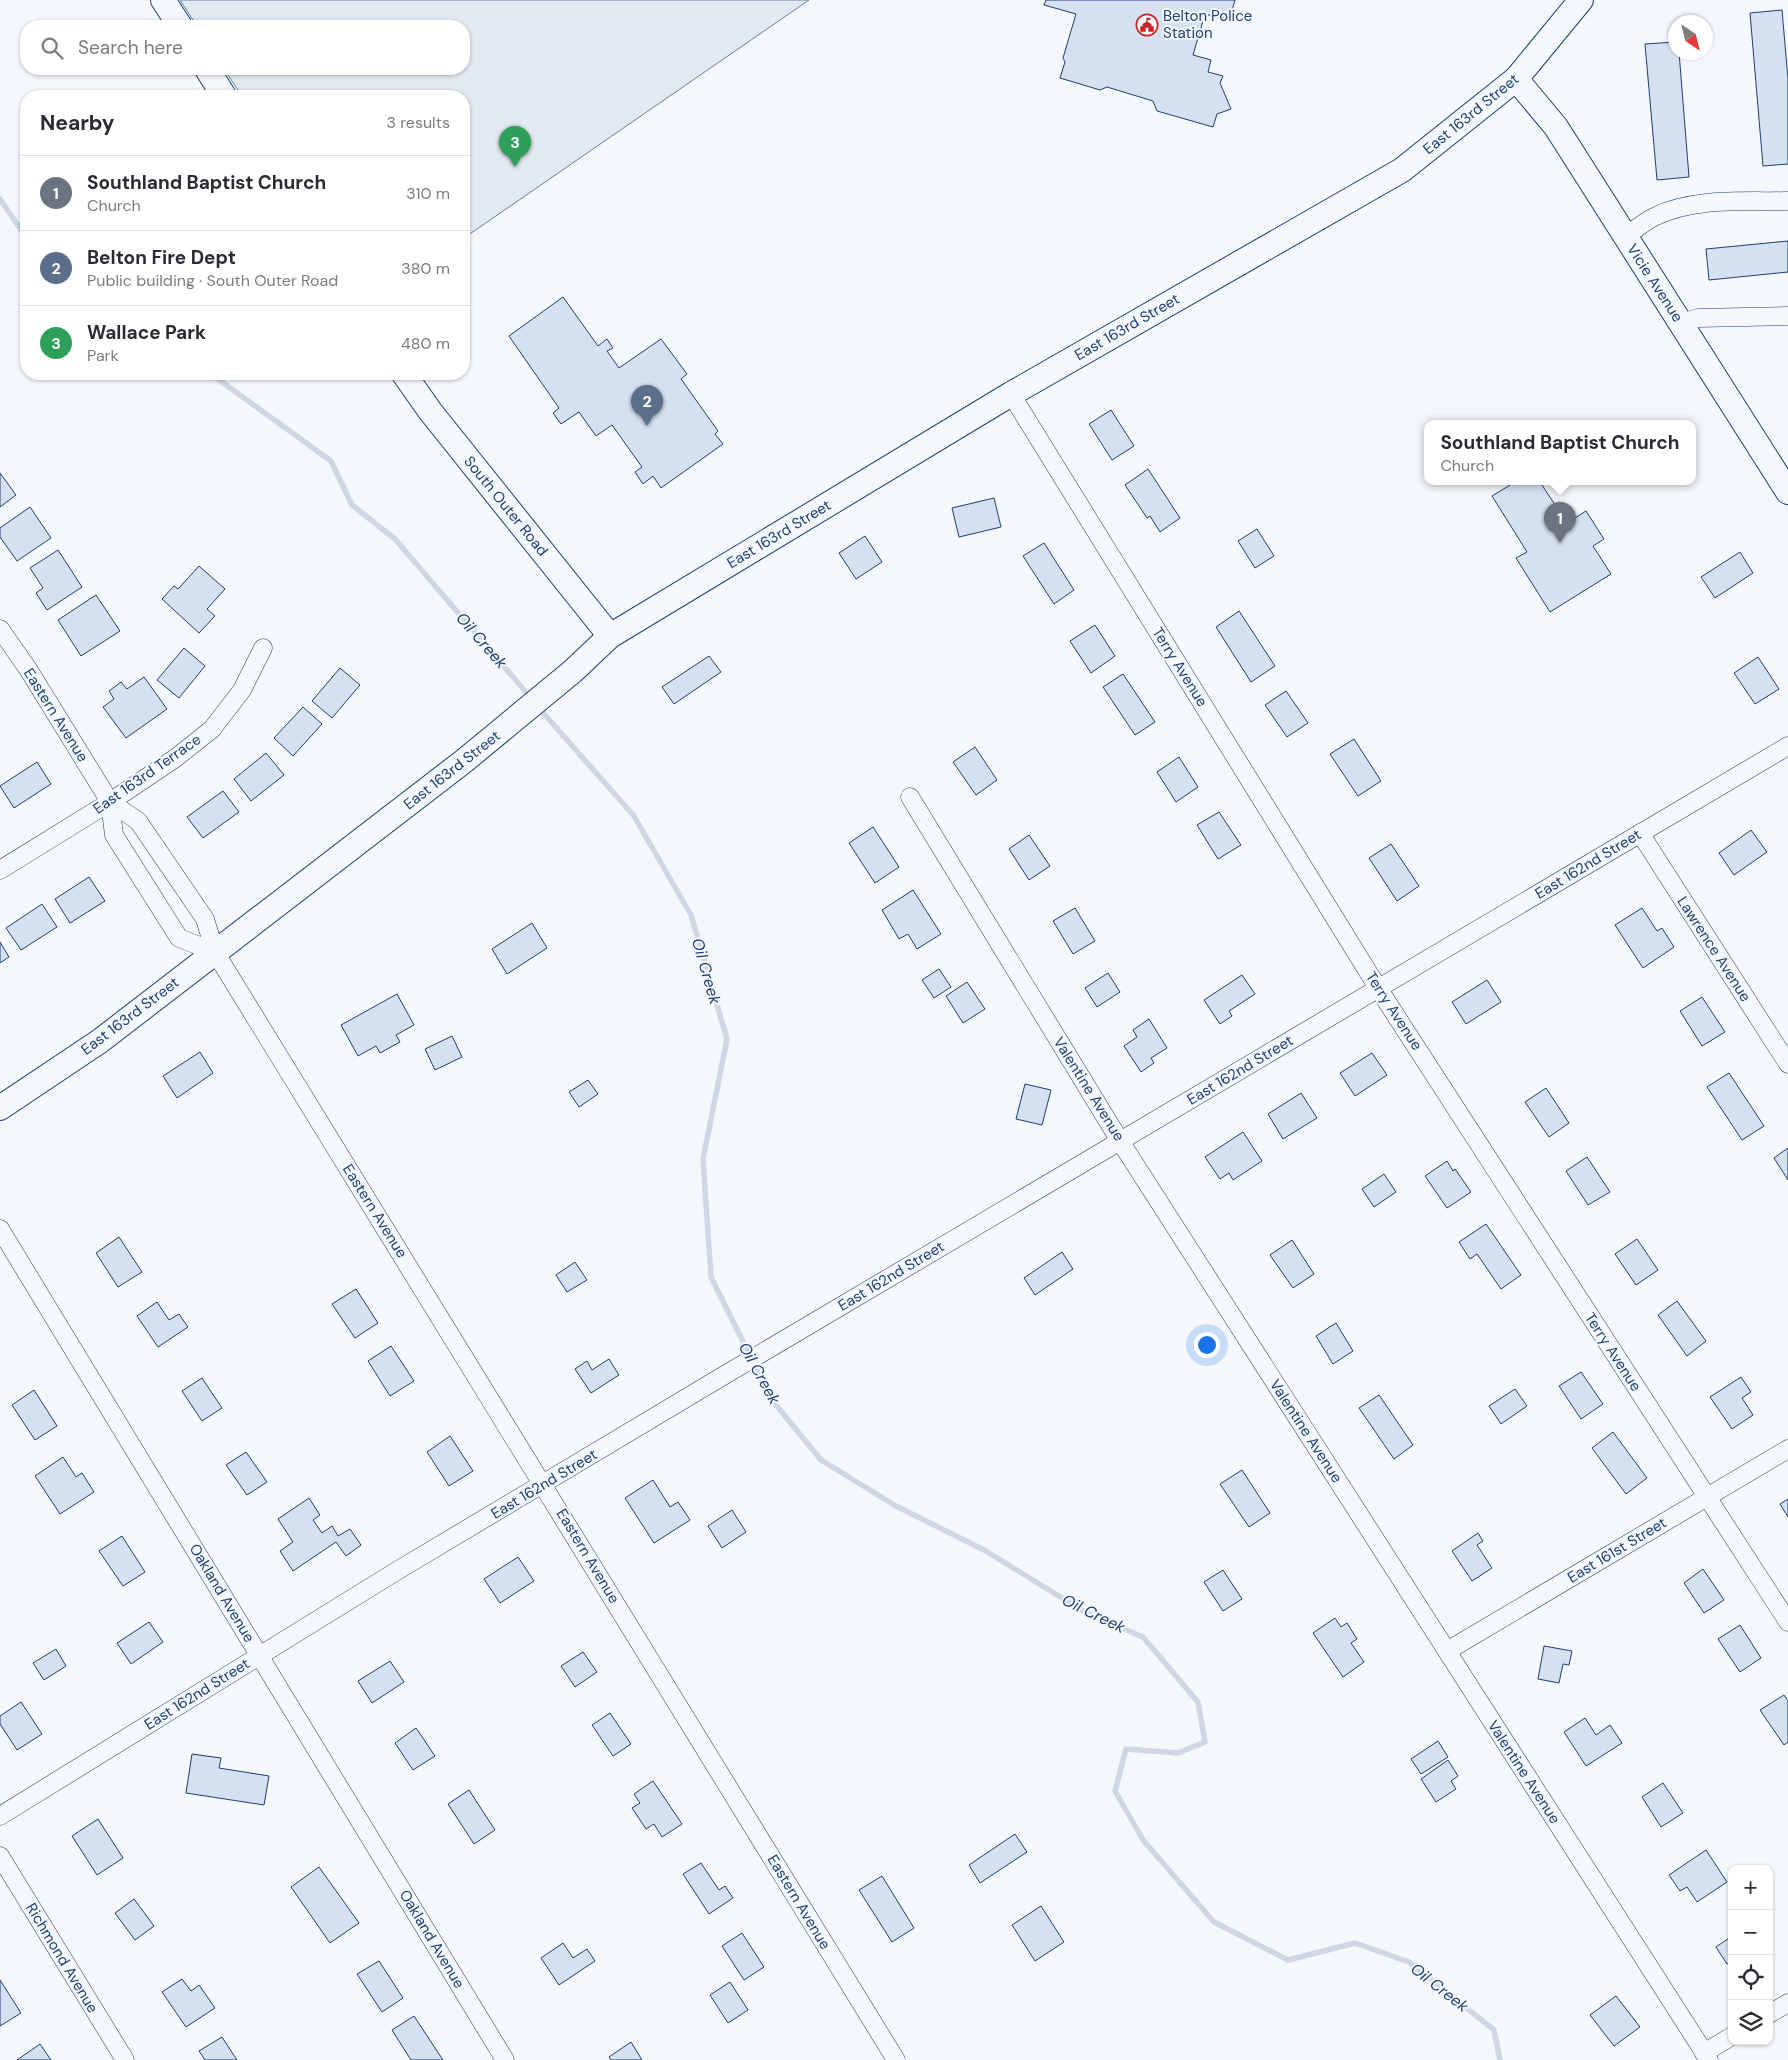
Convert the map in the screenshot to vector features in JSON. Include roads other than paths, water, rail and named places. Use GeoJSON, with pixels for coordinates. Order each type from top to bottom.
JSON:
{"type":"FeatureCollection","features":[{"type":"Feature","properties":{"kind":"street"},"geometry":{"type":"LineString","coordinates":[[163,0],[176,20]]}},
{"type":"Feature","properties":{"kind":"street","name":"East 163rd Street"},"geometry":{"type":"LineString","coordinates":[[0,1108],[100,1041],[489,741],[574,672],[610,636],[1011,394],[1402,170],[1516,79],[1581,0]]}},
{"type":"Feature","properties":{"kind":"street"},"geometry":{"type":"LineString","coordinates":[[211,75],[220,90]]}},
{"type":"Feature","properties":{"kind":"street","name":"Vicie Avenue"},"geometry":{"type":"LineString","coordinates":[[1516,79],[1556,127],[1788,492]]}},
{"type":"Feature","properties":{"kind":"street"},"geometry":{"type":"LineString","coordinates":[[1625,236],[1655,216],[1683,207],[1723,202],[1788,201]]}},
{"type":"Feature","properties":{"kind":"street"},"geometry":{"type":"LineString","coordinates":[[1681,323],[1698,318],[1788,316]]}},
{"type":"Feature","properties":{"kind":"street","name":"South Outer Road"},"geometry":{"type":"LineString","coordinates":[[408,380],[430,411],[610,636]]}},
{"type":"Feature","properties":{"kind":"street","name":"Terry Avenue"},"geometry":{"type":"LineString","coordinates":[[1011,394],[1378,988],[1788,1622]]}},
{"type":"Feature","properties":{"kind":"street","name":"Eastern Avenue"},"geometry":{"type":"LineString","coordinates":[[0,629],[28,669],[110,802],[138,821],[204,919],[215,952],[544,1484],[896,2060]]}},
{"type":"Feature","properties":{"kind":"street","name":"East 163rd Terrace"},"geometry":{"type":"LineString","coordinates":[[0,870],[110,802],[177,757],[212,729],[242,690],[263,648]]}},
{"type":"Feature","properties":{"kind":"street","name":"East 162nd Street"},"geometry":{"type":"LineString","coordinates":[[0,1816],[260,1656],[728,1373],[1788,746]]}},
{"type":"Feature","properties":{"kind":"street","name":"Valentine Avenue"},"geometry":{"type":"LineString","coordinates":[[910,798],[1120,1141],[1707,2056]]}},
{"type":"Feature","properties":{"kind":"street","name":"Eastern Avenue"},"geometry":{"type":"LineString","coordinates":[[110,802],[114,835],[179,938],[215,952]]}},
{"type":"Feature","properties":{"kind":"street","name":"Lawrence Avenue"},"geometry":{"type":"LineString","coordinates":[[1640,833],[1788,1064]]}},
{"type":"Feature","properties":{"kind":"street","name":"Oakland Avenue"},"geometry":{"type":"LineString","coordinates":[[0,1229],[505,2060]]}},
{"type":"Feature","properties":{"kind":"street","name":"East 161st Street"},"geometry":{"type":"LineString","coordinates":[[1447,1651],[1788,1449]]}},
{"type":"Feature","properties":{"kind":"street","name":"Richmond Avenue"},"geometry":{"type":"LineString","coordinates":[[0,1856],[125,2060]]}},
{"type":"Feature","properties":{"kind":"street"},"geometry":{"type":"LineString","coordinates":[[1773,2012],[1788,2003]]}},
{"type":"Feature","properties":{"kind":"street"},"geometry":{"type":"LineString","coordinates":[[1707,2056],[1728,2039]]}},
{"type":"Feature","properties":{"kind":"waterway","name":"Oil Creek"},"geometry":{"type":"LineString","coordinates":[[0,199],[20,228]]}},
{"type":"Feature","properties":{"kind":"waterway","name":"Oil Creek"},"geometry":{"type":"LineString","coordinates":[[219,380],[331,461],[352,505],[395,539],[531,698]]}},
{"type":"Feature","properties":{"kind":"waterway","name":"Oil Creek"},"geometry":{"type":"LineString","coordinates":[[538,707],[634,816],[691,915],[727,1039],[703,1159],[711,1277],[772,1400],[821,1460],[896,1506],[984,1550],[1085,1612],[1143,1637],[1198,1702],[1205,1742],[1178,1753],[1126,1749],[1115,1791],[1143,1840],[1214,1922],[1288,1960],[1355,1943],[1409,1962],[1494,2030],[1500,2060]]}},
{"type":"Feature","properties":{"kind":"place","name":"Belton Police Station"},"geometry":{"type":"Point","coordinates":[1147,25]}},
{"type":"Feature","properties":{"kind":"place","name":"Wallace Park"},"geometry":{"type":"Point","coordinates":[515,167]}},
{"type":"Feature","properties":{"kind":"place","name":"Belton Fire Dept"},"geometry":{"type":"Point","coordinates":[647,426]}},
{"type":"Feature","properties":{"kind":"place","name":"Southland Baptist Church"},"geometry":{"type":"Point","coordinates":[1560,543]}}]}
